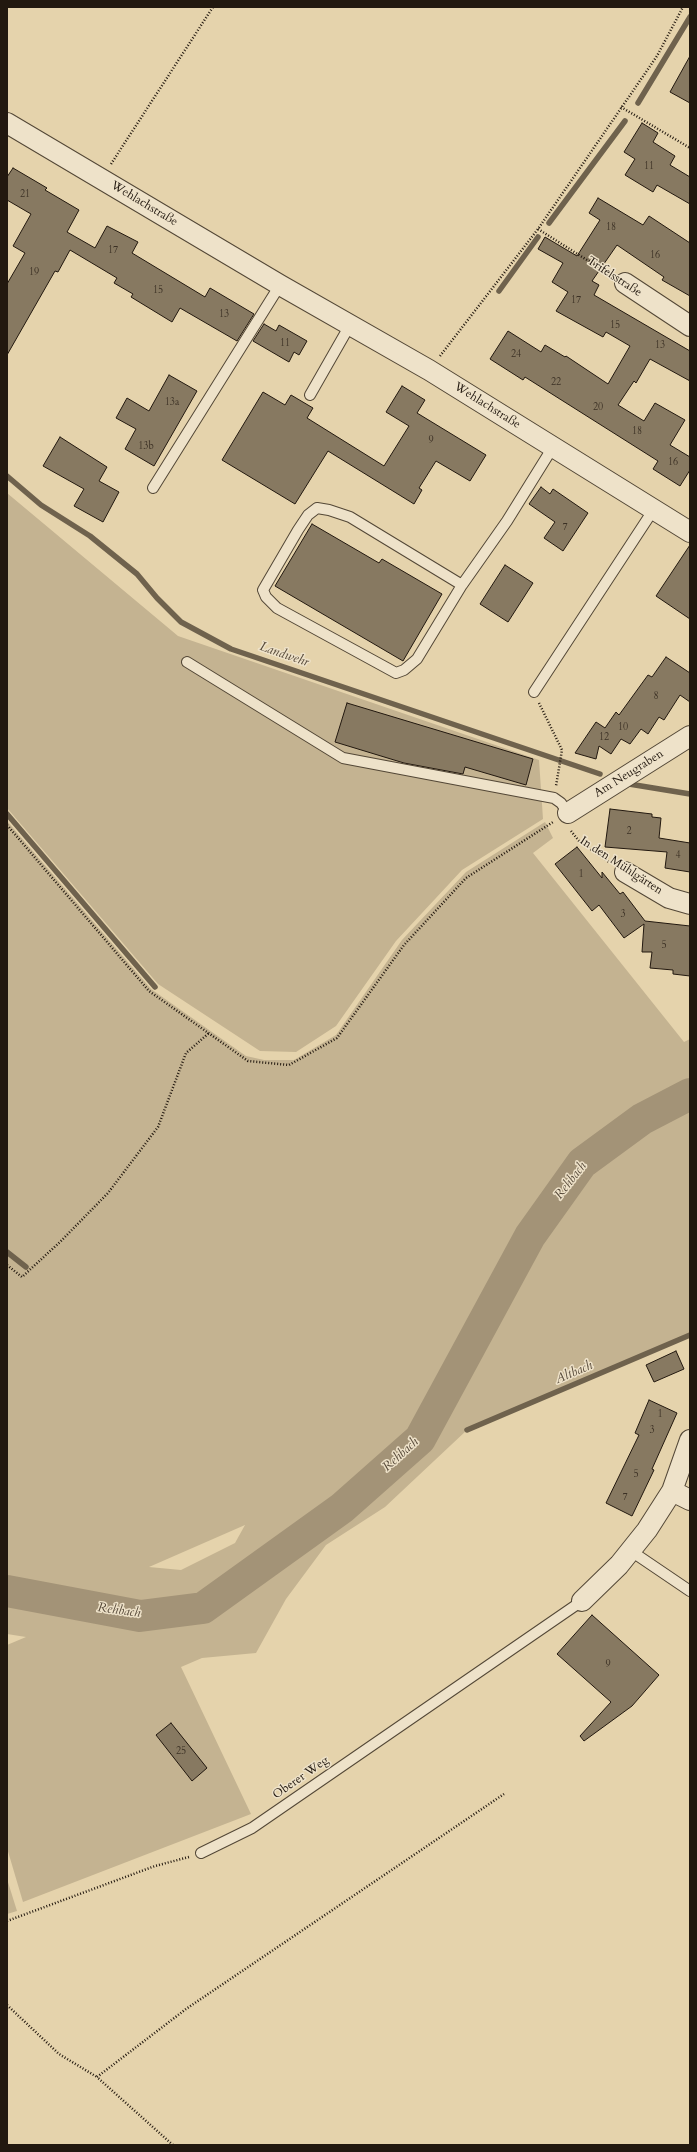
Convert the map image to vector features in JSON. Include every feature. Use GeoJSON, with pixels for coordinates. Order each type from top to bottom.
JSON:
{"type":"FeatureCollection","features":[{"type":"Feature","properties":{"kind":"street","name":"Wehlachstraße"},"geometry":{"type":"LineString","coordinates":[[7,123],[280,285],[430,370],[690,532]]}},
{"type":"Feature","properties":{"kind":"street","name":"Trifelsstraße"},"geometry":{"type":"LineString","coordinates":[[625,283],[690,326]]}},
{"type":"Feature","properties":{"kind":"street","name":"Am Neugraben"},"geometry":{"type":"LineString","coordinates":[[568,813],[690,736]]}},
{"type":"Feature","properties":{"kind":"street","name":"In den Mühlgärten"},"geometry":{"type":"LineString","coordinates":[[625,872],[669,898],[690,904]]}},
{"type":"Feature","properties":{"kind":"street"},"geometry":{"type":"LineString","coordinates":[[582,1601],[631,1550],[672,1491],[690,1440]]}},
{"type":"Feature","properties":{"kind":"street"},"geometry":{"type":"LineString","coordinates":[[672,1491],[690,1500]]}},
{"type":"Feature","properties":{"kind":"lane"},"geometry":{"type":"LineString","coordinates":[[153,488],[280,285]]}},
{"type":"Feature","properties":{"kind":"lane"},"geometry":{"type":"LineString","coordinates":[[310,395],[350,325]]}},
{"type":"Feature","properties":{"kind":"lane"},"geometry":{"type":"LineString","coordinates":[[462,585],[350,517],[329,510],[317,508],[308,515],[298,530],[263,590],[266,597],[277,608],[396,673],[404,670],[417,659],[462,585],[507,521],[553,447]]}},
{"type":"Feature","properties":{"kind":"lane"},"geometry":{"type":"LineString","coordinates":[[534,692],[654,510]]}},
{"type":"Feature","properties":{"kind":"lane"},"geometry":{"type":"LineString","coordinates":[[187,662],[343,758],[554,798],[561,803],[568,813]]}},
{"type":"Feature","properties":{"kind":"lane"},"geometry":{"type":"LineString","coordinates":[[631,1550],[690,1590]]}},
{"type":"Feature","properties":{"kind":"lane","name":"Oberer Weg"},"geometry":{"type":"LineString","coordinates":[[201,1853],[252,1828],[582,1601]]}},
{"type":"Feature","properties":{"kind":"path"},"geometry":{"type":"LineString","coordinates":[[102,179],[213,7]]}},
{"type":"Feature","properties":{"kind":"path"},"geometry":{"type":"LineString","coordinates":[[430,370],[538,229],[657,56],[683,7]]}},
{"type":"Feature","properties":{"kind":"path"},"geometry":{"type":"LineString","coordinates":[[622,107],[690,148]]}},
{"type":"Feature","properties":{"kind":"path","name":"Trifelsstraße"},"geometry":{"type":"LineString","coordinates":[[538,229],[625,283]]}},
{"type":"Feature","properties":{"kind":"path"},"geometry":{"type":"LineString","coordinates":[[534,692],[562,750],[559,771]]}},
{"type":"Feature","properties":{"kind":"path"},"geometry":{"type":"LineString","coordinates":[[7,825],[149,991],[248,1061],[289,1065],[337,1038],[404,945],[466,878],[568,813]]}},
{"type":"Feature","properties":{"kind":"path","name":"In den Mühlgärten"},"geometry":{"type":"LineString","coordinates":[[568,813],[571,830],[579,841],[625,872]]}},
{"type":"Feature","properties":{"kind":"path"},"geometry":{"type":"LineString","coordinates":[[7,1265],[22,1277],[61,1241],[108,1193],[158,1127],[186,1053],[209,1033]]}},
{"type":"Feature","properties":{"kind":"path"},"geometry":{"type":"LineString","coordinates":[[97,2077],[186,2009],[504,1794]]}},
{"type":"Feature","properties":{"kind":"path"},"geometry":{"type":"LineString","coordinates":[[7,1921],[155,1866],[201,1853]]}},
{"type":"Feature","properties":{"kind":"path"},"geometry":{"type":"LineString","coordinates":[[7,2005],[59,2054],[97,2077],[174,2145]]}},
{"type":"Feature","properties":{"kind":"shaded area"},"geometry":{"type":"Polygon","coordinates":[[[7,493],[178,636],[539,760],[543,819],[462,870],[396,941],[336,1026],[296,1052],[260,1051],[158,984],[7,808],[7,493]]]}},
{"type":"Feature","properties":{"kind":"shaded area"},"geometry":{"type":"Polygon","coordinates":[[[7,821],[151,989],[246,1056],[264,1060],[294,1060],[336,1035],[402,940],[466,872],[545,822],[553,838],[533,853],[684,1042],[690,1039],[690,1334],[467,1430],[385,1507],[326,1545],[286,1599],[256,1653],[202,1658],[181,1667],[251,1814],[23,1902],[7,1848],[7,1645],[26,1637],[7,1634],[7,821]],[[245,1525],[149,1567],[181,1570],[235,1543],[245,1525]]]}},
{"type":"Feature","properties":{"kind":"shaded area"},"geometry":{"type":"Polygon","coordinates":[[[7,1879],[17,1911],[7,1914],[7,1879]]]}},
{"type":"Feature","properties":{"kind":"building"},"geometry":{"type":"Polygon","coordinates":[[[690,56],[690,103],[670,92],[690,56]]]}},
{"type":"Feature","properties":{"kind":"building"},"geometry":{"type":"Polygon","coordinates":[[[642,123],[658,133],[653,142],[675,156],[670,165],[690,177],[690,204],[657,185],[653,192],[625,175],[635,159],[624,152],[642,123]]]}},
{"type":"Feature","properties":{"kind":"building"},"geometry":{"type":"Polygon","coordinates":[[[13,168],[47,188],[45,190],[79,210],[67,232],[95,248],[107,226],[138,242],[132,253],[205,297],[210,288],[254,314],[237,341],[180,308],[172,322],[131,297],[133,294],[114,283],[117,278],[70,250],[58,272],[55,271],[7,355],[7,284],[25,253],[13,246],[31,214],[7,200],[7,177],[13,168]]]}},
{"type":"Feature","properties":{"kind":"building"},"geometry":{"type":"Polygon","coordinates":[[[598,198],[643,225],[649,216],[690,243],[690,296],[662,280],[664,277],[617,245],[592,281],[599,285],[594,295],[690,351],[690,381],[650,359],[636,383],[634,381],[618,405],[644,421],[655,403],[685,420],[670,445],[690,457],[690,470],[680,486],[653,469],[658,461],[525,377],[523,380],[490,359],[508,331],[541,352],[545,345],[565,357],[566,356],[608,384],[630,346],[606,332],[603,337],[556,311],[568,292],[552,282],[563,263],[538,249],[545,237],[577,256],[600,220],[589,213],[598,198]]]}},
{"type":"Feature","properties":{"kind":"building"},"geometry":{"type":"Polygon","coordinates":[[[264,324],[276,331],[279,325],[307,341],[299,355],[294,352],[289,362],[253,341],[264,324]]]}},
{"type":"Feature","properties":{"kind":"building"},"geometry":{"type":"Polygon","coordinates":[[[169,375],[197,391],[154,466],[125,449],[136,429],[116,418],[127,398],[149,411],[169,375]]]}},
{"type":"Feature","properties":{"kind":"building"},"geometry":{"type":"Polygon","coordinates":[[[402,386],[425,400],[417,413],[486,455],[470,481],[436,461],[419,488],[422,490],[414,504],[328,451],[295,504],[222,460],[263,392],[285,405],[291,395],[313,408],[307,418],[384,466],[409,426],[386,412],[402,386]]]}},
{"type":"Feature","properties":{"kind":"building"},"geometry":{"type":"Polygon","coordinates":[[[60,437],[107,467],[99,481],[119,492],[103,522],[74,506],[84,489],[43,466],[60,437]]]}},
{"type":"Feature","properties":{"kind":"building"},"geometry":{"type":"Polygon","coordinates":[[[541,487],[550,494],[553,489],[588,513],[563,551],[544,538],[555,522],[529,504],[541,487]]]}},
{"type":"Feature","properties":{"kind":"building"},"geometry":{"type":"Polygon","coordinates":[[[312,524],[379,563],[382,559],[442,594],[403,661],[275,586],[312,524]]]}},
{"type":"Feature","properties":{"kind":"building"},"geometry":{"type":"Polygon","coordinates":[[[690,545],[690,619],[656,596],[690,545]]]}},
{"type":"Feature","properties":{"kind":"building"},"geometry":{"type":"Polygon","coordinates":[[[505,565],[533,583],[508,622],[480,604],[505,565]]]}},
{"type":"Feature","properties":{"kind":"building"},"geometry":{"type":"Polygon","coordinates":[[[666,657],[690,673],[690,702],[680,695],[664,720],[659,717],[648,734],[641,729],[630,744],[621,739],[611,754],[599,746],[596,759],[575,753],[596,722],[605,728],[616,712],[619,715],[648,675],[652,677],[666,657]]]}},
{"type":"Feature","properties":{"kind":"building"},"geometry":{"type":"Polygon","coordinates":[[[347,703],[533,759],[526,785],[465,767],[463,774],[404,763],[335,742],[347,703]]]}},
{"type":"Feature","properties":{"kind":"building"},"geometry":{"type":"Polygon","coordinates":[[[610,809],[652,814],[652,817],[661,818],[659,838],[690,843],[690,872],[665,868],[667,852],[605,847],[610,809]]]}},
{"type":"Feature","properties":{"kind":"building"},"geometry":{"type":"Polygon","coordinates":[[[577,847],[602,878],[602,872],[620,894],[623,892],[645,921],[690,926],[690,976],[673,974],[673,970],[650,968],[652,952],[642,952],[644,924],[624,938],[599,905],[592,911],[555,864],[577,847]]]}},
{"type":"Feature","properties":{"kind":"building"},"geometry":{"type":"Polygon","coordinates":[[[676,1351],[684,1369],[654,1382],[646,1365],[676,1351]]]}},
{"type":"Feature","properties":{"kind":"building"},"geometry":{"type":"Polygon","coordinates":[[[649,1400],[677,1413],[652,1469],[654,1470],[632,1516],[606,1503],[639,1435],[635,1433],[649,1400]]]}},
{"type":"Feature","properties":{"kind":"building"},"geometry":{"type":"Polygon","coordinates":[[[592,1615],[659,1675],[632,1706],[584,1741],[580,1736],[611,1702],[557,1654],[592,1615]]]}},
{"type":"Feature","properties":{"kind":"building"},"geometry":{"type":"Polygon","coordinates":[[[171,1723],[207,1768],[192,1781],[156,1735],[171,1723]]]}},
{"type":"Feature","properties":{"kind":"waterway"},"geometry":{"type":"LineString","coordinates":[[638,103],[690,17]]}},
{"type":"Feature","properties":{"kind":"waterway"},"geometry":{"type":"LineString","coordinates":[[549,223],[625,121]]}},
{"type":"Feature","properties":{"kind":"waterway"},"geometry":{"type":"LineString","coordinates":[[499,291],[538,237]]}},
{"type":"Feature","properties":{"kind":"waterway","name":"Landwehr"},"geometry":{"type":"LineString","coordinates":[[7,476],[41,505],[90,536],[137,574],[157,598],[181,622],[231,649],[600,774]]}},
{"type":"Feature","properties":{"kind":"waterway","name":"Landwehr"},"geometry":{"type":"LineString","coordinates":[[629,784],[690,794]]}},
{"type":"Feature","properties":{"kind":"waterway"},"geometry":{"type":"LineString","coordinates":[[7,814],[155,987]]}},
{"type":"Feature","properties":{"kind":"waterway","name":"Rehbach"},"geometry":{"type":"LineString","coordinates":[[7,1591],[140,1616],[203,1608],[342,1508],[420,1439],[530,1236],[582,1163],[642,1119],[690,1094]]}},
{"type":"Feature","properties":{"kind":"waterway"},"geometry":{"type":"LineString","coordinates":[[7,1252],[26,1267]]}},
{"type":"Feature","properties":{"kind":"waterway","name":"Altbach"},"geometry":{"type":"LineString","coordinates":[[467,1430],[690,1335]]}}]}
